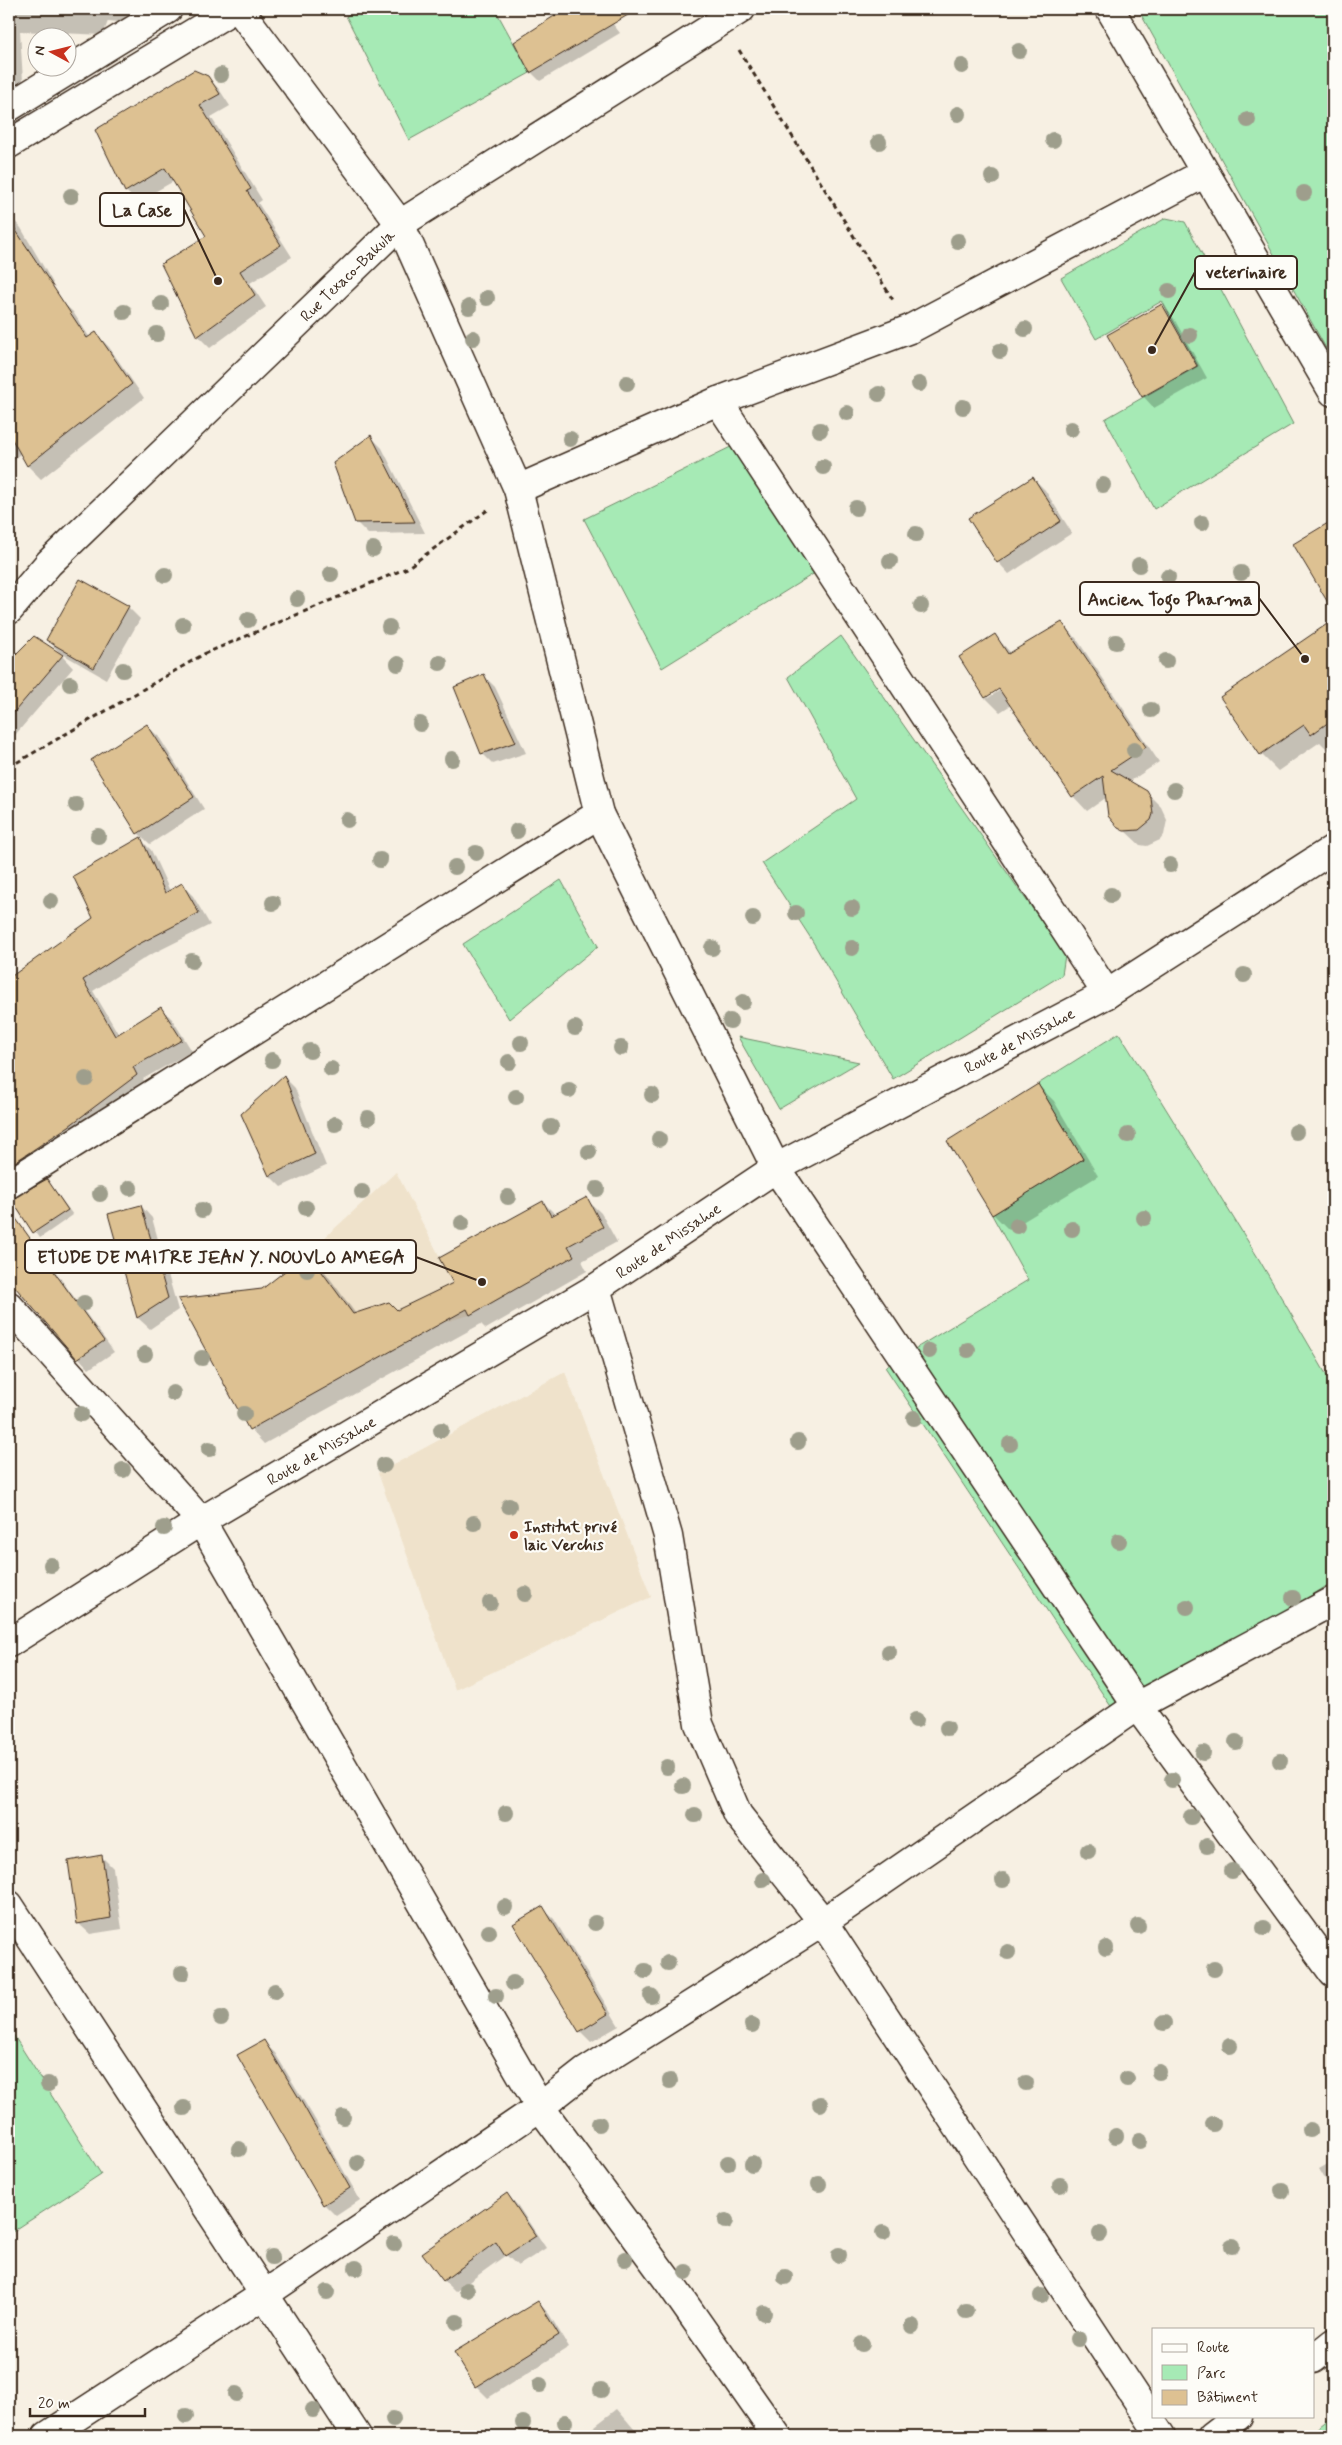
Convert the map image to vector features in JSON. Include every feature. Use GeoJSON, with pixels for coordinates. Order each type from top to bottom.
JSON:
{"type":"FeatureCollection","features":[{"type":"Feature","properties":{"kind":"street"},"geometry":{"type":"LineString","coordinates":[[9,107],[168,9]]}},
{"type":"Feature","properties":{"kind":"street"},"geometry":{"type":"LineString","coordinates":[[9,144],[233,9]]}},
{"type":"Feature","properties":{"kind":"street"},"geometry":{"type":"LineString","coordinates":[[239,9],[400,224],[518,489],[600,814],[776,1168],[1137,1706],[1333,1973]]}},
{"type":"Feature","properties":{"kind":"street"},"geometry":{"type":"LineString","coordinates":[[1110,9],[1333,392]]}},
{"type":"Feature","properties":{"kind":"street","name":"Rue Texaco-Bakula"},"geometry":{"type":"LineString","coordinates":[[9,610],[49,563],[400,224],[725,13]]}},
{"type":"Feature","properties":{"kind":"street"},"geometry":{"type":"LineString","coordinates":[[518,489],[718,401],[910,329],[1205,173]]}},
{"type":"Feature","properties":{"kind":"street"},"geometry":{"type":"LineString","coordinates":[[718,401],[1107,994]]}},
{"type":"Feature","properties":{"kind":"street"},"geometry":{"type":"LineString","coordinates":[[9,1184],[600,814]]}},
{"type":"Feature","properties":{"kind":"street","name":"Route de Missahoe"},"geometry":{"type":"LineString","coordinates":[[9,1643],[201,1521],[596,1288],[776,1168],[1107,994],[1331,856]]}},
{"type":"Feature","properties":{"kind":"street"},"geometry":{"type":"LineString","coordinates":[[596,1288],[668,1536],[699,1724],[738,1815],[823,1922],[1161,2436]]}},
{"type":"Feature","properties":{"kind":"street"},"geometry":{"type":"LineString","coordinates":[[9,1306],[201,1521],[540,2107],[670,2282],[777,2436]]}},
{"type":"Feature","properties":{"kind":"street"},"geometry":{"type":"LineString","coordinates":[[47,2436],[265,2294],[540,2107],[586,2071],[823,1922],[1137,1706],[1333,1600]]}},
{"type":"Feature","properties":{"kind":"street"},"geometry":{"type":"LineString","coordinates":[[9,1905],[357,2436]]}},
{"type":"Feature","properties":{"kind":"street"},"geometry":{"type":"LineString","coordinates":[[1314,2358],[1333,2343]]}},
{"type":"Feature","properties":{"kind":"street"},"geometry":{"type":"LineString","coordinates":[[1212,2436],[1235,2418]]}},
{"type":"Feature","properties":{"kind":"path"},"geometry":{"type":"LineString","coordinates":[[725,13],[910,329]]}},
{"type":"Feature","properties":{"kind":"path"},"geometry":{"type":"LineString","coordinates":[[9,767],[204,654],[406,568],[518,489]]}},
{"type":"Feature","properties":{"kind":"shaded area"},"geometry":{"type":"Polygon","coordinates":[[[396,1172],[470,1315],[444,1322],[397,1310],[389,1302],[353,1314],[308,1253],[396,1172]]]}},
{"type":"Feature","properties":{"kind":"shaded area","name":"Institut privé laic Verchis"},"geometry":{"type":"Polygon","coordinates":[[[565,1372],[651,1597],[455,1690],[378,1473],[565,1372]]]}},
{"type":"Feature","properties":{"kind":"green space"},"geometry":{"type":"Polygon","coordinates":[[[360,9],[495,9],[530,73],[409,140],[346,16],[360,9]]]}},
{"type":"Feature","properties":{"kind":"green space"},"geometry":{"type":"Polygon","coordinates":[[[1138,9],[1333,9],[1333,361],[1138,9]]]}},
{"type":"Feature","properties":{"kind":"green space"},"geometry":{"type":"Polygon","coordinates":[[[1166,218],[1185,222],[1293,424],[1154,509],[1105,419],[1198,366],[1162,301],[1096,339],[1061,278],[1166,218]]]}},
{"type":"Feature","properties":{"kind":"green space"},"geometry":{"type":"Polygon","coordinates":[[[749,438],[826,566],[662,668],[584,519],[749,438]]]}},
{"type":"Feature","properties":{"kind":"green space"},"geometry":{"type":"Polygon","coordinates":[[[841,636],[1065,955],[1062,975],[893,1079],[810,937],[762,863],[856,799],[788,677],[841,636]]]}},
{"type":"Feature","properties":{"kind":"green space"},"geometry":{"type":"Polygon","coordinates":[[[561,880],[598,946],[509,1019],[463,944],[561,880]]]}},
{"type":"Feature","properties":{"kind":"green space"},"geometry":{"type":"Polygon","coordinates":[[[1119,1033],[1257,1256],[1333,1386],[1333,1582],[1118,1717],[885,1367],[1028,1280],[992,1215],[1083,1159],[1038,1084],[1119,1033]]]}},
{"type":"Feature","properties":{"kind":"green space"},"geometry":{"type":"Polygon","coordinates":[[[738,1037],[859,1062],[779,1109],[738,1037]]]}},
{"type":"Feature","properties":{"kind":"green space"},"geometry":{"type":"Polygon","coordinates":[[[9,2028],[101,2174],[9,2234],[9,2028]]]}},
{"type":"Feature","properties":{"kind":"green space"},"geometry":{"type":"Polygon","coordinates":[[[1333,2416],[1333,2436],[1307,2436],[1333,2416]]]}},
{"type":"Feature","properties":{"kind":"building"},"geometry":{"type":"Polygon","coordinates":[[[565,9],[638,9],[530,73],[514,42],[565,9]]]}},
{"type":"Feature","properties":{"kind":"building"},"geometry":{"type":"Polygon","coordinates":[[[194,70],[208,76],[220,94],[200,105],[251,189],[247,191],[281,245],[240,271],[255,295],[197,337],[161,264],[206,236],[165,168],[125,192],[95,130],[194,70]]]}},
{"type":"Feature","properties":{"kind":"building"},"geometry":{"type":"Polygon","coordinates":[[[9,220],[87,338],[96,332],[132,384],[27,466],[9,434],[9,220]]]}},
{"type":"Feature","properties":{"kind":"building"},"geometry":{"type":"Polygon","coordinates":[[[1162,304],[1197,366],[1142,397],[1107,335],[1162,304]]]}},
{"type":"Feature","properties":{"kind":"building"},"geometry":{"type":"Polygon","coordinates":[[[371,435],[415,522],[355,523],[333,463],[371,435]]]}},
{"type":"Feature","properties":{"kind":"building"},"geometry":{"type":"Polygon","coordinates":[[[1033,477],[1061,521],[997,563],[968,518],[1033,477]]]}},
{"type":"Feature","properties":{"kind":"building"},"geometry":{"type":"Polygon","coordinates":[[[1333,520],[1333,611],[1293,544],[1333,520]]]}},
{"type":"Feature","properties":{"kind":"building"},"geometry":{"type":"Polygon","coordinates":[[[80,579],[129,606],[94,668],[46,640],[80,579]]]}},
{"type":"Feature","properties":{"kind":"building"},"geometry":{"type":"Polygon","coordinates":[[[1333,620],[1333,719],[1311,735],[1304,725],[1260,755],[1220,697],[1333,620]]]}},
{"type":"Feature","properties":{"kind":"building"},"geometry":{"type":"Polygon","coordinates":[[[1062,622],[1146,747],[1111,770],[1147,791],[1151,798],[1153,814],[1151,820],[1139,830],[1124,831],[1118,828],[1108,816],[1103,776],[1072,797],[999,689],[985,698],[959,657],[995,634],[1008,654],[1062,622]]]}},
{"type":"Feature","properties":{"kind":"building"},"geometry":{"type":"Polygon","coordinates":[[[34,636],[63,655],[9,718],[9,661],[34,636]]]}},
{"type":"Feature","properties":{"kind":"building"},"geometry":{"type":"Polygon","coordinates":[[[484,674],[516,742],[481,754],[454,687],[484,674]]]}},
{"type":"Feature","properties":{"kind":"building"},"geometry":{"type":"Polygon","coordinates":[[[147,724],[194,797],[137,834],[91,760],[147,724]]]}},
{"type":"Feature","properties":{"kind":"building"},"geometry":{"type":"Polygon","coordinates":[[[141,837],[165,893],[182,883],[199,913],[137,945],[83,980],[115,1036],[161,1007],[182,1040],[133,1067],[137,1075],[69,1126],[9,1166],[9,978],[93,918],[73,876],[141,837]]]}},
{"type":"Feature","properties":{"kind":"building"},"geometry":{"type":"Polygon","coordinates":[[[284,1075],[315,1154],[269,1176],[241,1114],[284,1075]]]}},
{"type":"Feature","properties":{"kind":"building"},"geometry":{"type":"Polygon","coordinates":[[[1038,1084],[1083,1159],[992,1215],[947,1141],[1038,1084]]]}},
{"type":"Feature","properties":{"kind":"building"},"geometry":{"type":"Polygon","coordinates":[[[47,1179],[68,1210],[33,1233],[11,1199],[47,1179]]]}},
{"type":"Feature","properties":{"kind":"building"},"geometry":{"type":"Polygon","coordinates":[[[587,1197],[603,1227],[568,1246],[574,1256],[470,1315],[467,1309],[249,1430],[178,1299],[262,1289],[308,1253],[353,1314],[389,1302],[397,1310],[453,1283],[439,1258],[543,1201],[551,1216],[587,1197]]]}},
{"type":"Feature","properties":{"kind":"building"},"geometry":{"type":"Polygon","coordinates":[[[141,1205],[168,1298],[137,1318],[108,1214],[141,1205]]]}},
{"type":"Feature","properties":{"kind":"building"},"geometry":{"type":"Polygon","coordinates":[[[9,1209],[104,1341],[77,1359],[9,1280],[9,1209]]]}},
{"type":"Feature","properties":{"kind":"building"},"geometry":{"type":"Polygon","coordinates":[[[102,1855],[111,1918],[77,1924],[68,1861],[102,1855]]]}},
{"type":"Feature","properties":{"kind":"building"},"geometry":{"type":"Polygon","coordinates":[[[543,1906],[608,2014],[579,2032],[513,1924],[543,1906]]]}},
{"type":"Feature","properties":{"kind":"building"},"geometry":{"type":"Polygon","coordinates":[[[264,2040],[350,2188],[323,2205],[237,2055],[264,2040]]]}},
{"type":"Feature","properties":{"kind":"building"},"geometry":{"type":"Polygon","coordinates":[[[507,2193],[536,2236],[505,2256],[496,2242],[443,2281],[422,2253],[507,2193]]]}},
{"type":"Feature","properties":{"kind":"building"},"geometry":{"type":"Polygon","coordinates":[[[538,2301],[559,2335],[475,2387],[454,2352],[538,2301]]]}},
{"type":"Feature","properties":{"kind":"place","name":"La Case"},"geometry":{"type":"Point","coordinates":[218,281]}},
{"type":"Feature","properties":{"kind":"place","name":"veterinaire"},"geometry":{"type":"Point","coordinates":[1152,350]}},
{"type":"Feature","properties":{"kind":"place","name":"Ancien Togo Pharma"},"geometry":{"type":"Point","coordinates":[1305,659]}},
{"type":"Feature","properties":{"kind":"place","name":"ETUDE DE MAITRE JEAN Y. NOUVLO AMEGA"},"geometry":{"type":"Point","coordinates":[482,1282]}},
{"type":"Feature","properties":{"kind":"place","name":"Institut privé laic Verchis"},"geometry":{"type":"Point","coordinates":[514,1535]}}]}
